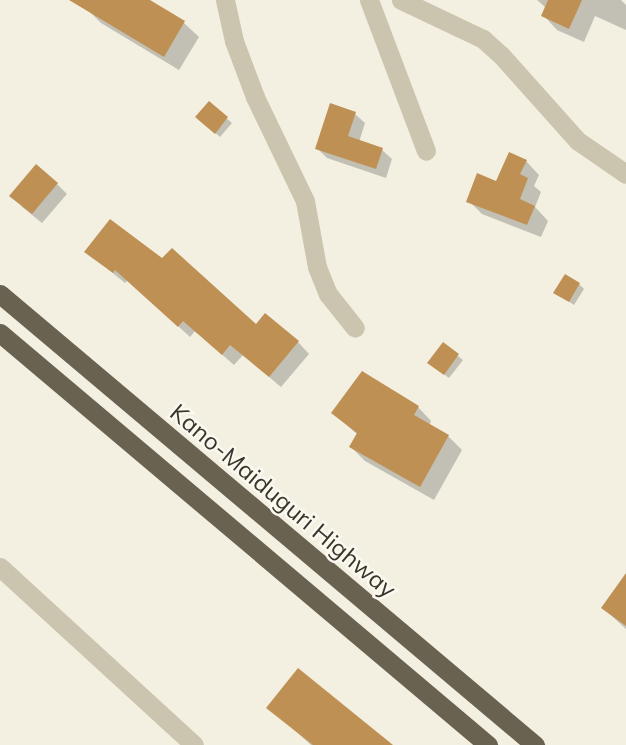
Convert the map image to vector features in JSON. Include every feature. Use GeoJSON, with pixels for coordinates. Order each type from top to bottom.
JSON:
{"type":"FeatureCollection","features":[{"type":"Feature","properties":{"kind":"highway","name":"Kano-Maiduguri Highway"},"geometry":{"type":"LineString","coordinates":[[0,294],[535,745]]}},
{"type":"Feature","properties":{"kind":"highway"},"geometry":{"type":"LineString","coordinates":[[0,333],[488,745]]}},
{"type":"Feature","properties":{"kind":"street"},"geometry":{"type":"LineString","coordinates":[[225,0],[234,41],[255,97],[305,201],[317,267],[328,294],[355,328]]}},
{"type":"Feature","properties":{"kind":"street"},"geometry":{"type":"LineString","coordinates":[[369,0],[426,151]]}},
{"type":"Feature","properties":{"kind":"street"},"geometry":{"type":"LineString","coordinates":[[401,0],[483,39],[501,55],[578,141],[626,174]]}},
{"type":"Feature","properties":{"kind":"street"},"geometry":{"type":"LineString","coordinates":[[0,568],[194,745]]}},
{"type":"Feature","properties":{"kind":"building"},"geometry":{"type":"Polygon","coordinates":[[[69,0],[150,0],[185,21],[164,57],[69,0]]]}},
{"type":"Feature","properties":{"kind":"building"},"geometry":{"type":"Polygon","coordinates":[[[548,0],[582,0],[569,29],[541,16],[548,0]]]}},
{"type":"Feature","properties":{"kind":"building"},"geometry":{"type":"Polygon","coordinates":[[[209,101],[228,117],[215,134],[195,117],[209,101]]]}},
{"type":"Feature","properties":{"kind":"building"},"geometry":{"type":"Polygon","coordinates":[[[330,103],[356,112],[348,136],[383,148],[376,169],[315,149],[330,103]]]}},
{"type":"Feature","properties":{"kind":"building"},"geometry":{"type":"Polygon","coordinates":[[[509,152],[527,160],[520,174],[528,178],[520,199],[535,206],[527,225],[466,202],[477,173],[496,181],[509,152]]]}},
{"type":"Feature","properties":{"kind":"building"},"geometry":{"type":"Polygon","coordinates":[[[36,164],[58,183],[32,214],[9,196],[36,164]]]}},
{"type":"Feature","properties":{"kind":"building"},"geometry":{"type":"Polygon","coordinates":[[[110,219],[162,258],[172,248],[256,324],[265,313],[299,341],[269,377],[230,345],[222,355],[183,321],[178,327],[115,270],[113,273],[84,252],[110,219]]]}},
{"type":"Feature","properties":{"kind":"building"},"geometry":{"type":"Polygon","coordinates":[[[565,274],[580,283],[569,302],[553,293],[565,274]]]}},
{"type":"Feature","properties":{"kind":"building"},"geometry":{"type":"Polygon","coordinates":[[[443,342],[459,354],[444,375],[427,363],[443,342]]]}},
{"type":"Feature","properties":{"kind":"building"},"geometry":{"type":"Polygon","coordinates":[[[362,371],[419,406],[414,415],[449,435],[420,487],[349,447],[357,433],[331,413],[362,371]]]}},
{"type":"Feature","properties":{"kind":"building"},"geometry":{"type":"Polygon","coordinates":[[[626,573],[626,626],[601,608],[626,573]]]}},
{"type":"Feature","properties":{"kind":"building"},"geometry":{"type":"Polygon","coordinates":[[[298,668],[393,745],[313,745],[266,708],[298,668]]]}}]}
